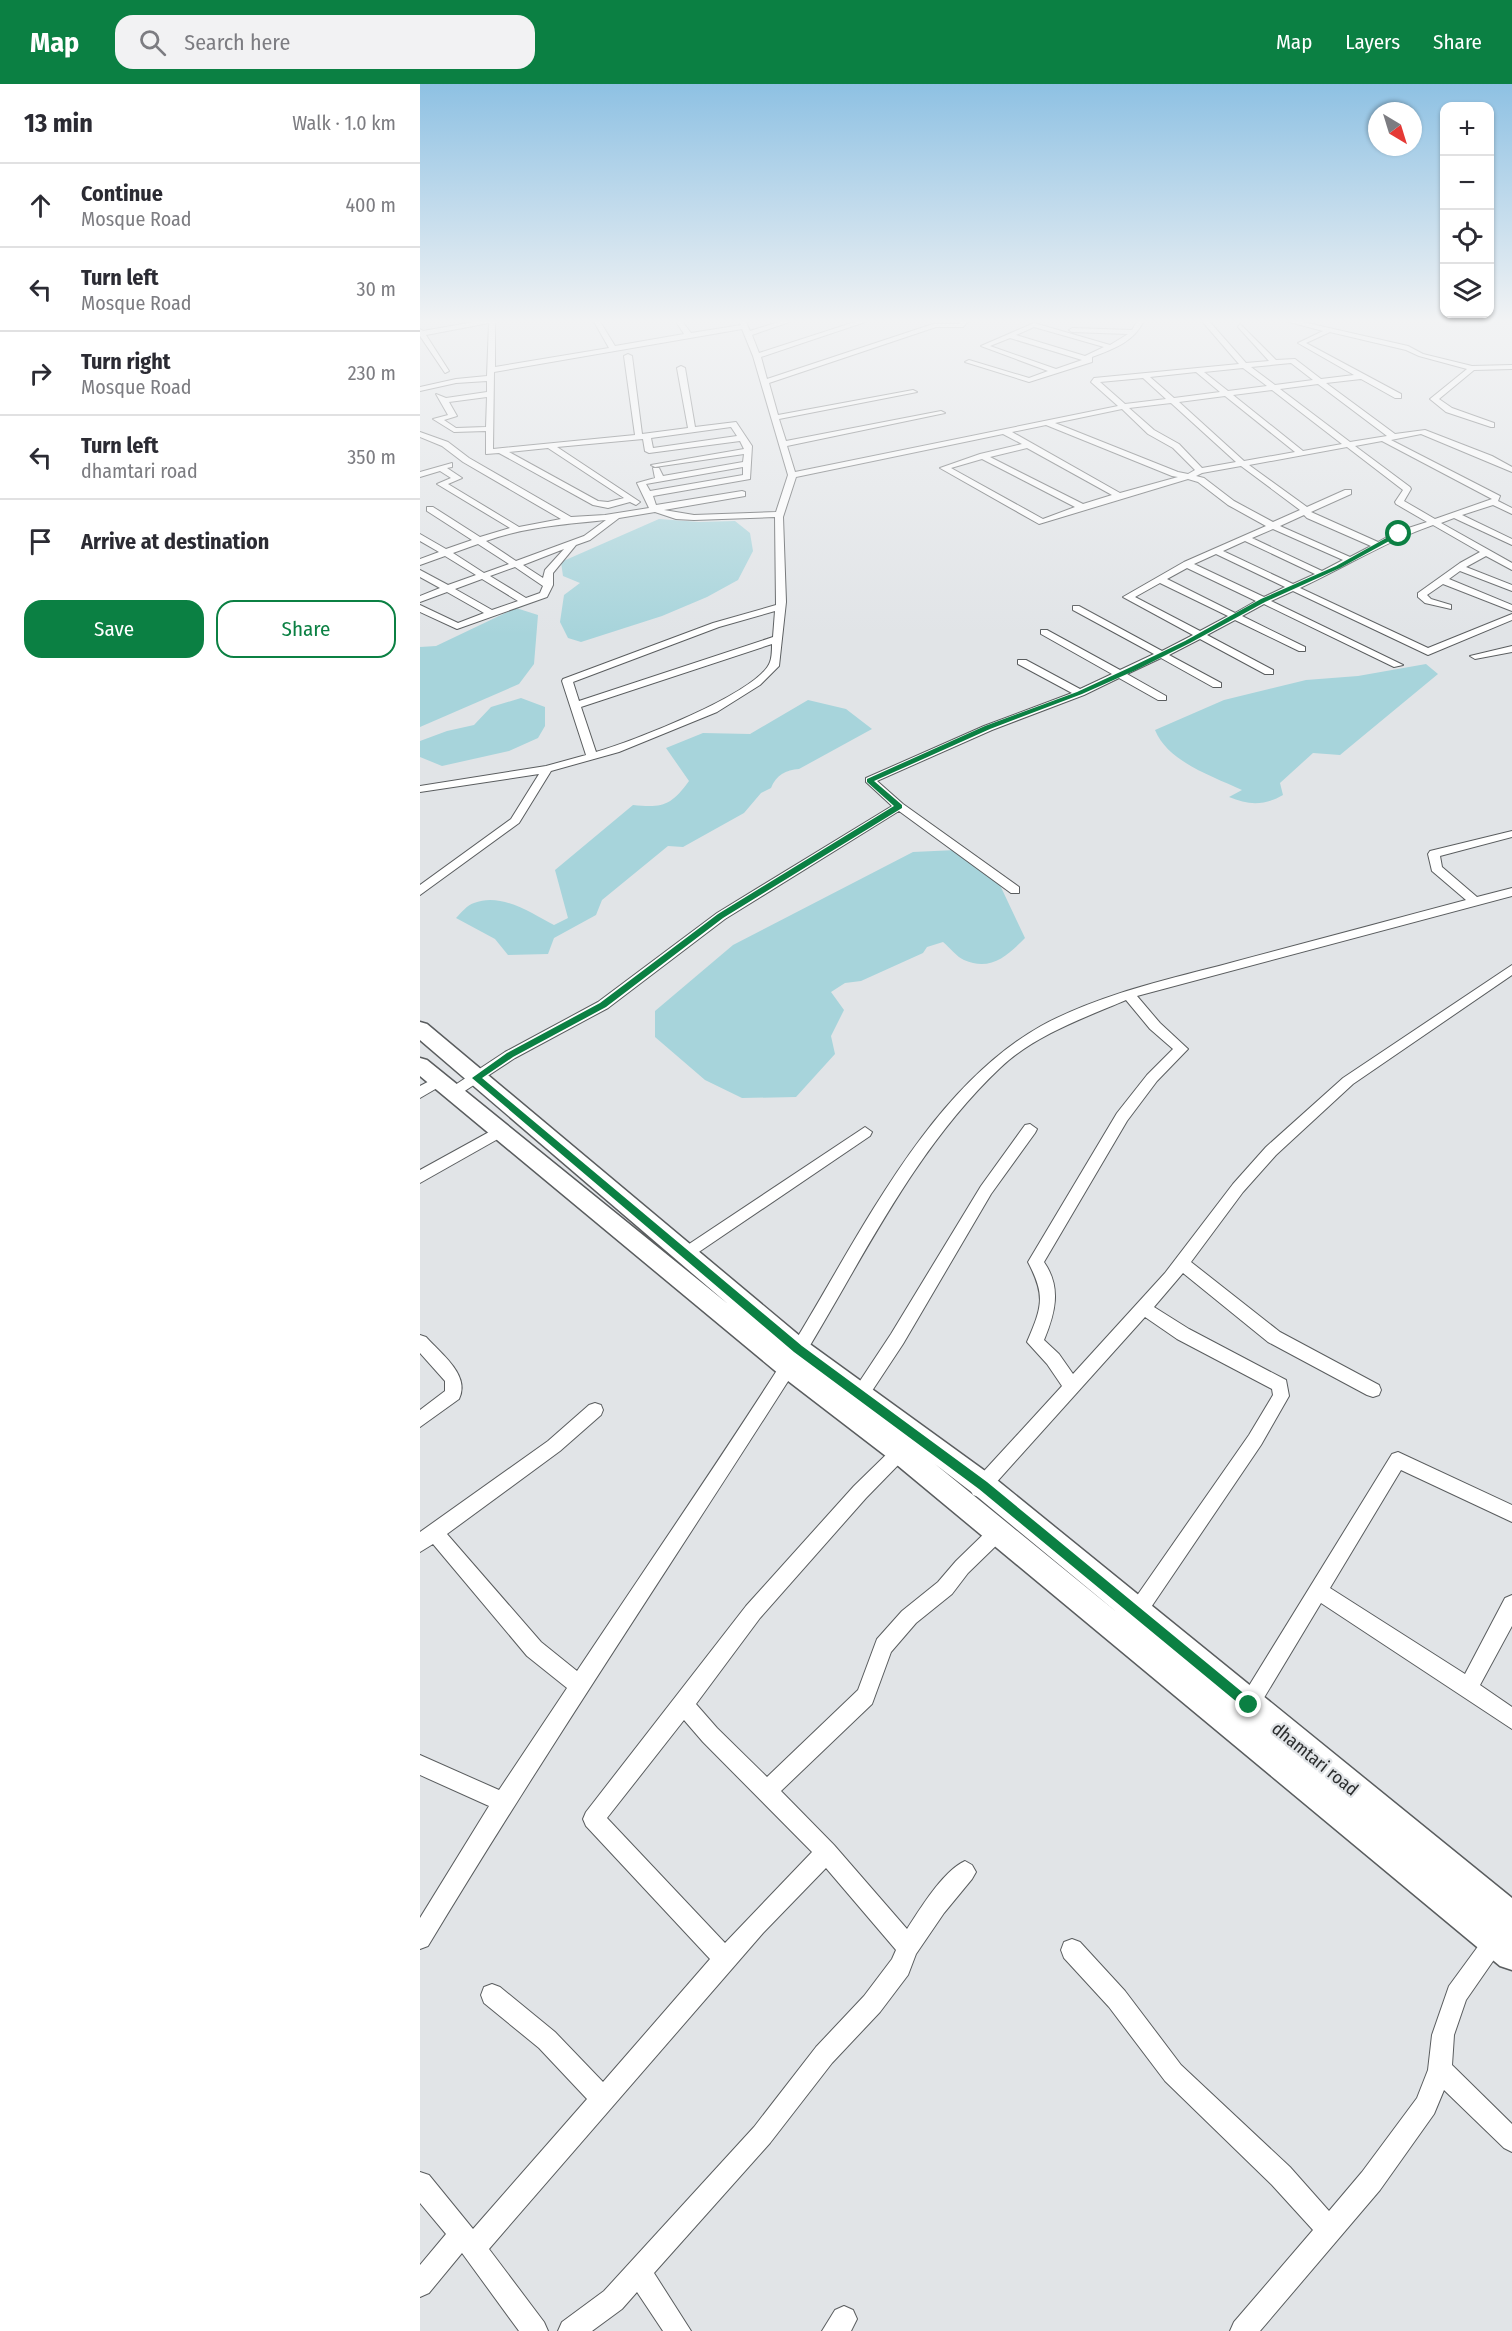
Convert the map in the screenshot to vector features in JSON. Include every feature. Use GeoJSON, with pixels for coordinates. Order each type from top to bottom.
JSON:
{"type":"FeatureCollection","features":[{"type":"Feature","properties":{"kind":"main road","name":"dhamtari road"},"geometry":{"type":"LineString","coordinates":[[420,1029],[685,1254],[793,1358],[860,1395],[983,1485],[1138,1612],[1242,1716],[1511,1918]]}},
{"type":"Feature","properties":{"kind":"main road"},"geometry":{"type":"LineString","coordinates":[[433,1083],[500,1131],[793,1358],[900,1452],[1122,1634],[1242,1716],[1504,1948]]}},
{"type":"Feature","properties":{"kind":"street"},"geometry":{"type":"LineString","coordinates":[[445,425],[459,431],[490,429]]}},
{"type":"Feature","properties":{"kind":"street"},"geometry":{"type":"LineString","coordinates":[[489,452],[490,425]]}},
{"type":"Feature","properties":{"kind":"street"},"geometry":{"type":"LineString","coordinates":[[641,425],[643,437],[660,479]]}},
{"type":"Feature","properties":{"kind":"street"},"geometry":{"type":"LineString","coordinates":[[691,425],[692,429]]}},
{"type":"Feature","properties":{"kind":"street"},"geometry":{"type":"LineString","coordinates":[[420,475],[435,468],[489,452],[643,437],[726,425]]}},
{"type":"Feature","properties":{"kind":"street"},"geometry":{"type":"LineString","coordinates":[[648,494],[747,477],[748,446],[734,425]]}},
{"type":"Feature","properties":{"kind":"street"},"geometry":{"type":"LineString","coordinates":[[420,789],[547,769],[615,750],[702,715],[756,683],[775,664],[780,608],[780,514],[792,475],[777,425]]}},
{"type":"Feature","properties":{"kind":"street"},"geometry":{"type":"LineString","coordinates":[[783,444],[881,425]]}},
{"type":"Feature","properties":{"kind":"street"},"geometry":{"type":"LineString","coordinates":[[792,475],[1033,425]]}},
{"type":"Feature","properties":{"kind":"street"},"geometry":{"type":"LineString","coordinates":[[1053,425],[1201,480],[1231,503],[1271,525],[1350,560]]}},
{"type":"Feature","properties":{"kind":"street"},"geometry":{"type":"LineString","coordinates":[[1142,425],[1150,432],[1176,446],[1200,471]]}},
{"type":"Feature","properties":{"kind":"street"},"geometry":{"type":"LineString","coordinates":[[1199,425],[1271,486],[1299,503],[1310,516],[1377,546]]}},
{"type":"Feature","properties":{"kind":"street"},"geometry":{"type":"LineString","coordinates":[[1264,425],[1300,453]]}},
{"type":"Feature","properties":{"kind":"street"},"geometry":{"type":"LineString","coordinates":[[1322,425],[1407,489],[1399,502],[1512,567]]}},
{"type":"Feature","properties":{"kind":"street"},"geometry":{"type":"LineString","coordinates":[[1378,425],[1395,437]]}},
{"type":"Feature","properties":{"kind":"street"},"geometry":{"type":"LineString","coordinates":[[1005,431],[1119,496]]}},
{"type":"Feature","properties":{"kind":"street"},"geometry":{"type":"LineString","coordinates":[[1028,445],[944,468],[1042,522],[1082,507],[1188,477],[1200,471],[1422,432],[1489,458],[1512,470]]}},
{"type":"Feature","properties":{"kind":"street"},"geometry":{"type":"LineString","coordinates":[[420,434],[445,444],[466,460],[569,520]]}},
{"type":"Feature","properties":{"kind":"street"},"geometry":{"type":"LineString","coordinates":[[649,451],[742,438]]}},
{"type":"Feature","properties":{"kind":"street"},"geometry":{"type":"LineString","coordinates":[[1014,890],[899,806],[870,780],[988,728],[1080,693],[1119,675],[1399,534],[1493,502],[1497,498],[1384,439]]}},
{"type":"Feature","properties":{"kind":"street"},"geometry":{"type":"LineString","coordinates":[[549,445],[631,499],[666,514],[690,519],[748,505]]}},
{"type":"Feature","properties":{"kind":"street"},"geometry":{"type":"LineString","coordinates":[[501,451],[596,503],[608,505],[631,499]]}},
{"type":"Feature","properties":{"kind":"street"},"geometry":{"type":"LineString","coordinates":[[654,465],[748,451]]}},
{"type":"Feature","properties":{"kind":"street"},"geometry":{"type":"LineString","coordinates":[[983,456],[1082,507]]}},
{"type":"Feature","properties":{"kind":"street"},"geometry":{"type":"LineString","coordinates":[[652,509],[648,494],[641,483],[748,464]]}},
{"type":"Feature","properties":{"kind":"street"},"geometry":{"type":"LineString","coordinates":[[435,468],[458,478],[441,484],[517,529]]}},
{"type":"Feature","properties":{"kind":"street"},"geometry":{"type":"LineString","coordinates":[[733,479],[748,505]]}},
{"type":"Feature","properties":{"kind":"street"},"geometry":{"type":"LineString","coordinates":[[1269,672],[1128,597],[1216,550],[1348,492]]}},
{"type":"Feature","properties":{"kind":"street"},"geometry":{"type":"LineString","coordinates":[[1493,502],[1512,511]]}},
{"type":"Feature","properties":{"kind":"street"},"geometry":{"type":"LineString","coordinates":[[420,562],[479,540],[517,529],[569,520],[618,516],[652,509],[748,505],[780,514]]}},
{"type":"Feature","properties":{"kind":"street"},"geometry":{"type":"LineString","coordinates":[[430,509],[548,585]]}},
{"type":"Feature","properties":{"kind":"street"},"geometry":{"type":"LineString","coordinates":[[1455,515],[1512,542]]}},
{"type":"Feature","properties":{"kind":"street"},"geometry":{"type":"LineString","coordinates":[[420,599],[587,538],[618,516]]}},
{"type":"Feature","properties":{"kind":"street"},"geometry":{"type":"LineString","coordinates":[[420,537],[524,602]]}},
{"type":"Feature","properties":{"kind":"street"},"geometry":{"type":"LineString","coordinates":[[1245,538],[1322,574]]}},
{"type":"Feature","properties":{"kind":"street"},"geometry":{"type":"LineString","coordinates":[[420,608],[457,626],[544,595],[548,585],[548,572],[573,543]]}},
{"type":"Feature","properties":{"kind":"street"},"geometry":{"type":"LineString","coordinates":[[1216,550],[1428,652],[1512,617]]}},
{"type":"Feature","properties":{"kind":"street"},"geometry":{"type":"LineString","coordinates":[[1448,607],[1428,601],[1422,595],[1487,552]]}},
{"type":"Feature","properties":{"kind":"street"},"geometry":{"type":"LineString","coordinates":[[1187,564],[1398,665]]}},
{"type":"Feature","properties":{"kind":"street"},"geometry":{"type":"LineString","coordinates":[[1460,568],[1512,588]]}},
{"type":"Feature","properties":{"kind":"street"},"geometry":{"type":"LineString","coordinates":[[420,573],[490,614]]}},
{"type":"Feature","properties":{"kind":"street"},"geometry":{"type":"LineString","coordinates":[[1161,580],[1302,649]]}},
{"type":"Feature","properties":{"kind":"street"},"geometry":{"type":"LineString","coordinates":[[1442,580],[1512,608]]}},
{"type":"Feature","properties":{"kind":"street"},"geometry":{"type":"LineString","coordinates":[[592,756],[567,681],[716,626],[780,608]]}},
{"type":"Feature","properties":{"kind":"street"},"geometry":{"type":"LineString","coordinates":[[1076,609],[1217,685]]}},
{"type":"Feature","properties":{"kind":"street"},"geometry":{"type":"LineString","coordinates":[[1044,632],[1162,698]]}},
{"type":"Feature","properties":{"kind":"street"},"geometry":{"type":"LineString","coordinates":[[575,705],[777,639]]}},
{"type":"Feature","properties":{"kind":"street"},"geometry":{"type":"LineString","coordinates":[[1475,656],[1512,649]]}},
{"type":"Feature","properties":{"kind":"street"},"geometry":{"type":"LineString","coordinates":[[1022,662],[1080,693]]}},
{"type":"Feature","properties":{"kind":"street"},"geometry":{"type":"LineString","coordinates":[[420,891],[515,821],[547,769]]}},
{"type":"Feature","properties":{"kind":"street"},"geometry":{"type":"LineString","coordinates":[[433,1083],[476,1078],[510,1055],[603,1005],[721,916],[899,806]]}},
{"type":"Feature","properties":{"kind":"street"},"geometry":{"type":"LineString","coordinates":[[1474,901],[1436,868],[1434,854],[1512,834]]}},
{"type":"Feature","properties":{"kind":"street"},"geometry":{"type":"LineString","coordinates":[[420,1938],[503,1802],[793,1358],[906,1172],[956,1103],[998,1061],[1047,1029],[1128,994],[1512,892]]}},
{"type":"Feature","properties":{"kind":"street"},"geometry":{"type":"LineString","coordinates":[[967,1507],[983,1485],[1071,1385],[1182,1263],[1238,1188],[1271,1151],[1348,1081],[1512,969]]}},
{"type":"Feature","properties":{"kind":"street"},"geometry":{"type":"LineString","coordinates":[[1071,1385],[1053,1359],[1035,1342],[1049,1308],[1046,1275],[1036,1263],[1122,1116],[1152,1078],[1181,1049],[1155,1026],[1128,994]]}},
{"type":"Feature","properties":{"kind":"street"},"geometry":{"type":"LineString","coordinates":[[860,1395],[897,1339],[986,1190],[1030,1129]]}},
{"type":"Feature","properties":{"kind":"street"},"geometry":{"type":"LineString","coordinates":[[420,1177],[500,1131]]}},
{"type":"Feature","properties":{"kind":"street"},"geometry":{"type":"LineString","coordinates":[[685,1254],[865,1132]]}},
{"type":"Feature","properties":{"kind":"street"},"geometry":{"type":"LineString","coordinates":[[1182,1263],[1274,1337],[1373,1390]]}},
{"type":"Feature","properties":{"kind":"street"},"geometry":{"type":"LineString","coordinates":[[1122,1634],[1255,1440],[1281,1396],[1280,1385],[1191,1339],[1142,1307]]}},
{"type":"Feature","properties":{"kind":"street"},"geometry":{"type":"LineString","coordinates":[[420,1342],[453,1379],[453,1394],[420,1420]]}},
{"type":"Feature","properties":{"kind":"street"},"geometry":{"type":"LineString","coordinates":[[579,1685],[534,1649],[428,1538],[554,1446],[595,1410]]}},
{"type":"Feature","properties":{"kind":"street"},"geometry":{"type":"LineString","coordinates":[[725,1959],[593,1819],[753,1612],[860,1492],[900,1452]]}},
{"type":"Feature","properties":{"kind":"street"},"geometry":{"type":"LineString","coordinates":[[1242,1716],[1398,1460],[1512,1514]]}},
{"type":"Feature","properties":{"kind":"street"},"geometry":{"type":"LineString","coordinates":[[766,1792],[865,1697],[884,1646],[909,1617],[945,1588],[962,1567],[998,1532]]}},
{"type":"Feature","properties":{"kind":"street"},"geometry":{"type":"LineString","coordinates":[[1319,1591],[1512,1719]]}},
{"type":"Feature","properties":{"kind":"street"},"geometry":{"type":"LineString","coordinates":[[1468,1688],[1486,1651],[1506,1621],[1512,1604]]}},
{"type":"Feature","properties":{"kind":"street"},"geometry":{"type":"LineString","coordinates":[[684,1704],[710,1736],[827,1852],[908,1947]]}},
{"type":"Feature","properties":{"kind":"street"},"geometry":{"type":"LineString","coordinates":[[420,1765],[503,1802]]}},
{"type":"Feature","properties":{"kind":"street"},"geometry":{"type":"LineString","coordinates":[[420,2284],[467,2241],[603,2099],[725,1959],[827,1852]]}},
{"type":"Feature","properties":{"kind":"street"},"geometry":{"type":"LineString","coordinates":[[571,2331],[613,2300],[762,2135],[824,2055],[872,2004],[900,1967],[908,1947],[936,1905],[964,1872]]}},
{"type":"Feature","properties":{"kind":"street"},"geometry":{"type":"LineString","coordinates":[[1243,2331],[1371,2181],[1426,2106],[1440,2070],[1443,2035],[1457,1994],[1504,1948],[1511,1918]]}},
{"type":"Feature","properties":{"kind":"street"},"geometry":{"type":"LineString","coordinates":[[1072,1950],[1118,1999],[1173,2073],[1281,2176],[1329,2229]]}},
{"type":"Feature","properties":{"kind":"street"},"geometry":{"type":"LineString","coordinates":[[492,1995],[547,2040],[603,2099]]}},
{"type":"Feature","properties":{"kind":"street"},"geometry":{"type":"LineString","coordinates":[[1440,2070],[1512,2140]]}},
{"type":"Feature","properties":{"kind":"street"},"geometry":{"type":"LineString","coordinates":[[420,2184],[467,2241],[535,2331]]}},
{"type":"Feature","properties":{"kind":"street"},"geometry":{"type":"LineString","coordinates":[[639,2272],[678,2331]]}},
{"type":"Feature","properties":{"kind":"water"},"geometry":{"type":"Polygon","coordinates":[[[659,519],[699,522],[735,521],[750,533],[753,551],[738,580],[707,597],[662,616],[581,642],[568,638],[560,622],[564,595],[580,583],[563,576],[561,562],[659,519]]]}},
{"type":"Feature","properties":{"kind":"water"},"geometry":{"type":"Polygon","coordinates":[[[516,608],[538,615],[534,664],[519,684],[420,727],[420,647],[436,646],[516,608]]]}},
{"type":"Feature","properties":{"kind":"water"},"geometry":{"type":"Polygon","coordinates":[[[1426,664],[1438,674],[1340,755],[1313,753],[1280,783],[1283,795],[1263,803],[1243,802],[1229,797],[1242,790],[1180,759],[1161,741],[1155,730],[1224,700],[1306,680],[1358,676],[1426,664]]]}},
{"type":"Feature","properties":{"kind":"water"},"geometry":{"type":"Polygon","coordinates":[[[521,698],[545,707],[545,726],[538,738],[509,751],[442,766],[420,757],[420,741],[447,731],[474,725],[491,707],[521,698]]]}},
{"type":"Feature","properties":{"kind":"water"},"geometry":{"type":"Polygon","coordinates":[[[808,700],[846,709],[872,729],[799,769],[782,774],[771,788],[761,793],[744,813],[683,847],[668,846],[602,900],[596,915],[554,938],[548,954],[508,955],[495,939],[456,918],[471,904],[484,900],[495,900],[516,905],[554,925],[568,918],[555,870],[633,805],[665,804],[677,796],[689,781],[666,748],[703,733],[750,734],[808,700]]]}},
{"type":"Feature","properties":{"kind":"water"},"geometry":{"type":"Polygon","coordinates":[[[956,850],[999,883],[1025,938],[1005,956],[983,964],[961,959],[943,942],[927,947],[923,953],[861,981],[845,983],[831,992],[844,1010],[831,1036],[835,1054],[796,1097],[742,1098],[705,1080],[655,1037],[655,1011],[733,945],[913,852],[956,850]]]}},
{"type":"Feature","properties":{"kind":"route"},"geometry":{"type":"LineString","coordinates":[[1249,1705],[983,1485],[798,1349],[476,1078],[510,1055],[603,1005],[721,916],[899,806],[870,780],[988,728],[1080,693],[1188,642],[1263,601],[1338,567],[1399,534]]}}]}
